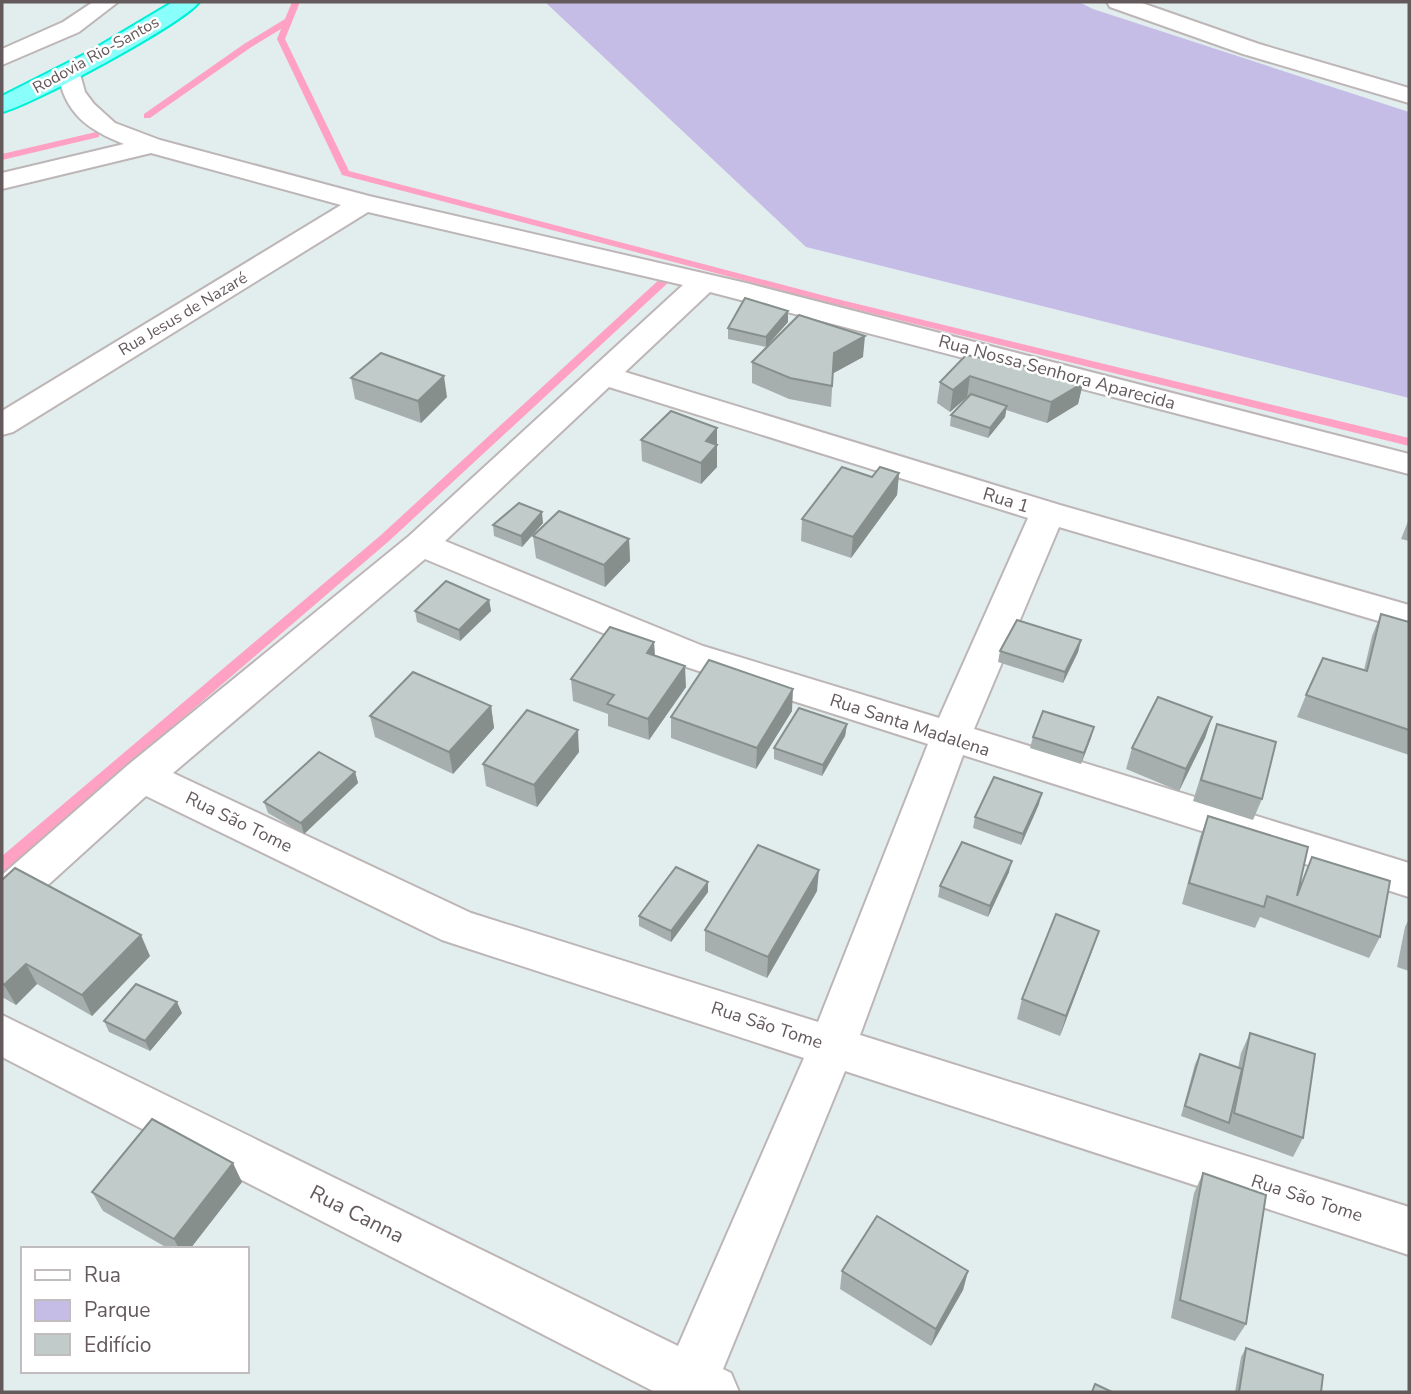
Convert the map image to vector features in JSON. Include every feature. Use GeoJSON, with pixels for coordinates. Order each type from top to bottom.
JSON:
{"type":"FeatureCollection","features":[{"type":"Feature","properties":{"kind":"highway","name":"Rodovia Rio-Santos"},"geometry":{"type":"LineString","coordinates":[[2,105],[143,32],[188,2]]}},
{"type":"Feature","properties":{"kind":"street"},"geometry":{"type":"LineString","coordinates":[[2,58],[71,27],[107,2]]}},
{"type":"Feature","properties":{"kind":"street"},"geometry":{"type":"LineString","coordinates":[[1118,2],[1251,49],[1409,96]]}},
{"type":"Feature","properties":{"kind":"street","name":"Rua Nossa Senhora Aparecida"},"geometry":{"type":"LineString","coordinates":[[70,72],[73,92],[85,109],[106,128],[150,145],[364,203],[704,282],[1409,464]]}},
{"type":"Feature","properties":{"kind":"street"},"geometry":{"type":"LineString","coordinates":[[2,181],[150,145]]}},
{"type":"Feature","properties":{"kind":"street","name":"Rua Jesus de Nazaré"},"geometry":{"type":"LineString","coordinates":[[2,425],[364,203]]}},
{"type":"Feature","properties":{"kind":"street"},"geometry":{"type":"LineString","coordinates":[[2,901],[142,776],[421,544],[704,282]]}},
{"type":"Feature","properties":{"kind":"street","name":"Rua 1"},"geometry":{"type":"LineString","coordinates":[[604,375],[1048,513],[1409,617]]}},
{"type":"Feature","properties":{"kind":"street"},"geometry":{"type":"LineString","coordinates":[[701,1388],[950,738],[1048,513]]}},
{"type":"Feature","properties":{"kind":"street","name":"Rua Santa Madalena"},"geometry":{"type":"LineString","coordinates":[[421,544],[690,655],[1409,880]]}},
{"type":"Feature","properties":{"kind":"street","name":"Rua São Tome"},"geometry":{"type":"LineString","coordinates":[[142,776],[458,928],[1409,1231]]}},
{"type":"Feature","properties":{"kind":"street","name":"Rua Canna"},"geometry":{"type":"LineString","coordinates":[[2,1035],[701,1388]]}},
{"type":"Feature","properties":{"kind":"green space"},"geometry":{"type":"Polygon","coordinates":[[[545,2],[1079,2],[1093,9],[1409,112],[1409,398],[806,247],[545,2]]]}},
{"type":"Feature","properties":{"kind":"building"},"geometry":{"type":"Polygon","coordinates":[[[745,298],[788,311],[766,337],[728,328],[745,298]]]}},
{"type":"Feature","properties":{"kind":"building"},"geometry":{"type":"Polygon","coordinates":[[[799,315],[865,336],[834,353],[832,386],[790,378],[752,362],[799,315]]]}},
{"type":"Feature","properties":{"kind":"building"},"geometry":{"type":"Polygon","coordinates":[[[381,353],[444,376],[418,401],[351,378],[381,353]]]}},
{"type":"Feature","properties":{"kind":"building"},"geometry":{"type":"Polygon","coordinates":[[[966,355],[982,358],[988,355],[1083,383],[1051,402],[970,376],[953,390],[940,382],[966,355]]]}},
{"type":"Feature","properties":{"kind":"building"},"geometry":{"type":"Polygon","coordinates":[[[971,394],[1007,406],[990,428],[951,415],[971,394]]]}},
{"type":"Feature","properties":{"kind":"building"},"geometry":{"type":"Polygon","coordinates":[[[671,411],[717,428],[706,441],[717,445],[701,463],[641,440],[671,411]]]}},
{"type":"Feature","properties":{"kind":"building"},"geometry":{"type":"Polygon","coordinates":[[[842,467],[872,477],[880,467],[899,473],[853,537],[802,519],[842,467]]]}},
{"type":"Feature","properties":{"kind":"building"},"geometry":{"type":"Polygon","coordinates":[[[519,503],[542,512],[521,536],[493,525],[519,503]]]}},
{"type":"Feature","properties":{"kind":"building"},"geometry":{"type":"Polygon","coordinates":[[[559,511],[629,539],[604,565],[533,536],[559,511]]]}},
{"type":"Feature","properties":{"kind":"building"},"geometry":{"type":"Polygon","coordinates":[[[446,581],[489,600],[459,630],[415,611],[446,581]]]}},
{"type":"Feature","properties":{"kind":"building"},"geometry":{"type":"Polygon","coordinates":[[[1381,614],[1409,622],[1409,730],[1306,695],[1323,658],[1367,671],[1381,614]]]}},
{"type":"Feature","properties":{"kind":"building"},"geometry":{"type":"Polygon","coordinates":[[[1017,620],[1081,640],[1065,672],[1000,651],[1017,620]]]}},
{"type":"Feature","properties":{"kind":"building"},"geometry":{"type":"Polygon","coordinates":[[[610,627],[654,642],[647,653],[685,666],[648,719],[607,704],[614,695],[571,679],[610,627]]]}},
{"type":"Feature","properties":{"kind":"building"},"geometry":{"type":"Polygon","coordinates":[[[709,660],[793,689],[757,748],[671,717],[709,660]]]}},
{"type":"Feature","properties":{"kind":"building"},"geometry":{"type":"Polygon","coordinates":[[[413,672],[491,706],[449,752],[370,716],[413,672]]]}},
{"type":"Feature","properties":{"kind":"building"},"geometry":{"type":"Polygon","coordinates":[[[1158,697],[1212,717],[1186,769],[1132,748],[1158,697]]]}},
{"type":"Feature","properties":{"kind":"building"},"geometry":{"type":"Polygon","coordinates":[[[799,708],[847,724],[823,765],[774,748],[799,708]]]}},
{"type":"Feature","properties":{"kind":"building"},"geometry":{"type":"Polygon","coordinates":[[[527,710],[578,730],[534,785],[483,764],[527,710]]]}},
{"type":"Feature","properties":{"kind":"building"},"geometry":{"type":"Polygon","coordinates":[[[1043,711],[1094,727],[1084,753],[1033,737],[1043,711]]]}},
{"type":"Feature","properties":{"kind":"building"},"geometry":{"type":"Polygon","coordinates":[[[1217,724],[1276,742],[1262,799],[1201,780],[1217,724]]]}},
{"type":"Feature","properties":{"kind":"building"},"geometry":{"type":"Polygon","coordinates":[[[319,752],[355,772],[301,823],[264,802],[319,752]]]}},
{"type":"Feature","properties":{"kind":"building"},"geometry":{"type":"Polygon","coordinates":[[[994,777],[1042,793],[1023,834],[975,817],[994,777]]]}},
{"type":"Feature","properties":{"kind":"building"},"geometry":{"type":"Polygon","coordinates":[[[1208,816],[1308,847],[1297,896],[1312,857],[1390,881],[1380,937],[1267,896],[1264,907],[1189,883],[1208,816]]]}},
{"type":"Feature","properties":{"kind":"building"},"geometry":{"type":"Polygon","coordinates":[[[962,842],[1012,861],[990,906],[940,886],[962,842]]]}},
{"type":"Feature","properties":{"kind":"building"},"geometry":{"type":"Polygon","coordinates":[[[758,845],[819,870],[768,957],[705,930],[758,845]]]}},
{"type":"Feature","properties":{"kind":"building"},"geometry":{"type":"Polygon","coordinates":[[[676,867],[708,882],[671,931],[639,916],[676,867]]]}},
{"type":"Feature","properties":{"kind":"building"},"geometry":{"type":"Polygon","coordinates":[[[15,868],[141,935],[82,995],[26,964],[4,985],[2,983],[2,880],[15,868]]]}},
{"type":"Feature","properties":{"kind":"building"},"geometry":{"type":"Polygon","coordinates":[[[1056,914],[1099,931],[1066,1016],[1022,999],[1056,914]]]}},
{"type":"Feature","properties":{"kind":"building"},"geometry":{"type":"Polygon","coordinates":[[[136,984],[177,1002],[145,1041],[104,1021],[136,984]]]}},
{"type":"Feature","properties":{"kind":"building"},"geometry":{"type":"Polygon","coordinates":[[[1250,1033],[1315,1054],[1303,1138],[1234,1113],[1250,1033]]]}},
{"type":"Feature","properties":{"kind":"building"},"geometry":{"type":"Polygon","coordinates":[[[1200,1054],[1242,1069],[1229,1123],[1185,1106],[1200,1054]]]}},
{"type":"Feature","properties":{"kind":"building"},"geometry":{"type":"Polygon","coordinates":[[[152,1119],[233,1163],[174,1239],[92,1192],[152,1119]]]}},
{"type":"Feature","properties":{"kind":"building"},"geometry":{"type":"Polygon","coordinates":[[[1203,1173],[1266,1195],[1246,1324],[1180,1300],[1203,1173]]]}},
{"type":"Feature","properties":{"kind":"building"},"geometry":{"type":"Polygon","coordinates":[[[877,1216],[968,1271],[936,1329],[842,1271],[877,1216]]]}},
{"type":"Feature","properties":{"kind":"building"},"geometry":{"type":"Polygon","coordinates":[[[1246,1348],[1323,1375],[1321,1392],[1239,1392],[1246,1348]]]}},
{"type":"Feature","properties":{"kind":"building"},"geometry":{"type":"Polygon","coordinates":[[[1095,1384],[1112,1392],[1092,1392],[1095,1384]]]}},
{"type":"Feature","properties":{"kind":"waterway"},"geometry":{"type":"LineString","coordinates":[[296,2],[281,39],[345,173],[830,300],[1409,442]]}},
{"type":"Feature","properties":{"kind":"waterway"},"geometry":{"type":"LineString","coordinates":[[147,116],[247,46],[288,21]]}},
{"type":"Feature","properties":{"kind":"waterway"},"geometry":{"type":"LineString","coordinates":[[2,157],[96,135]]}},
{"type":"Feature","properties":{"kind":"waterway"},"geometry":{"type":"LineString","coordinates":[[2,865],[385,538],[666,279]]}}]}
